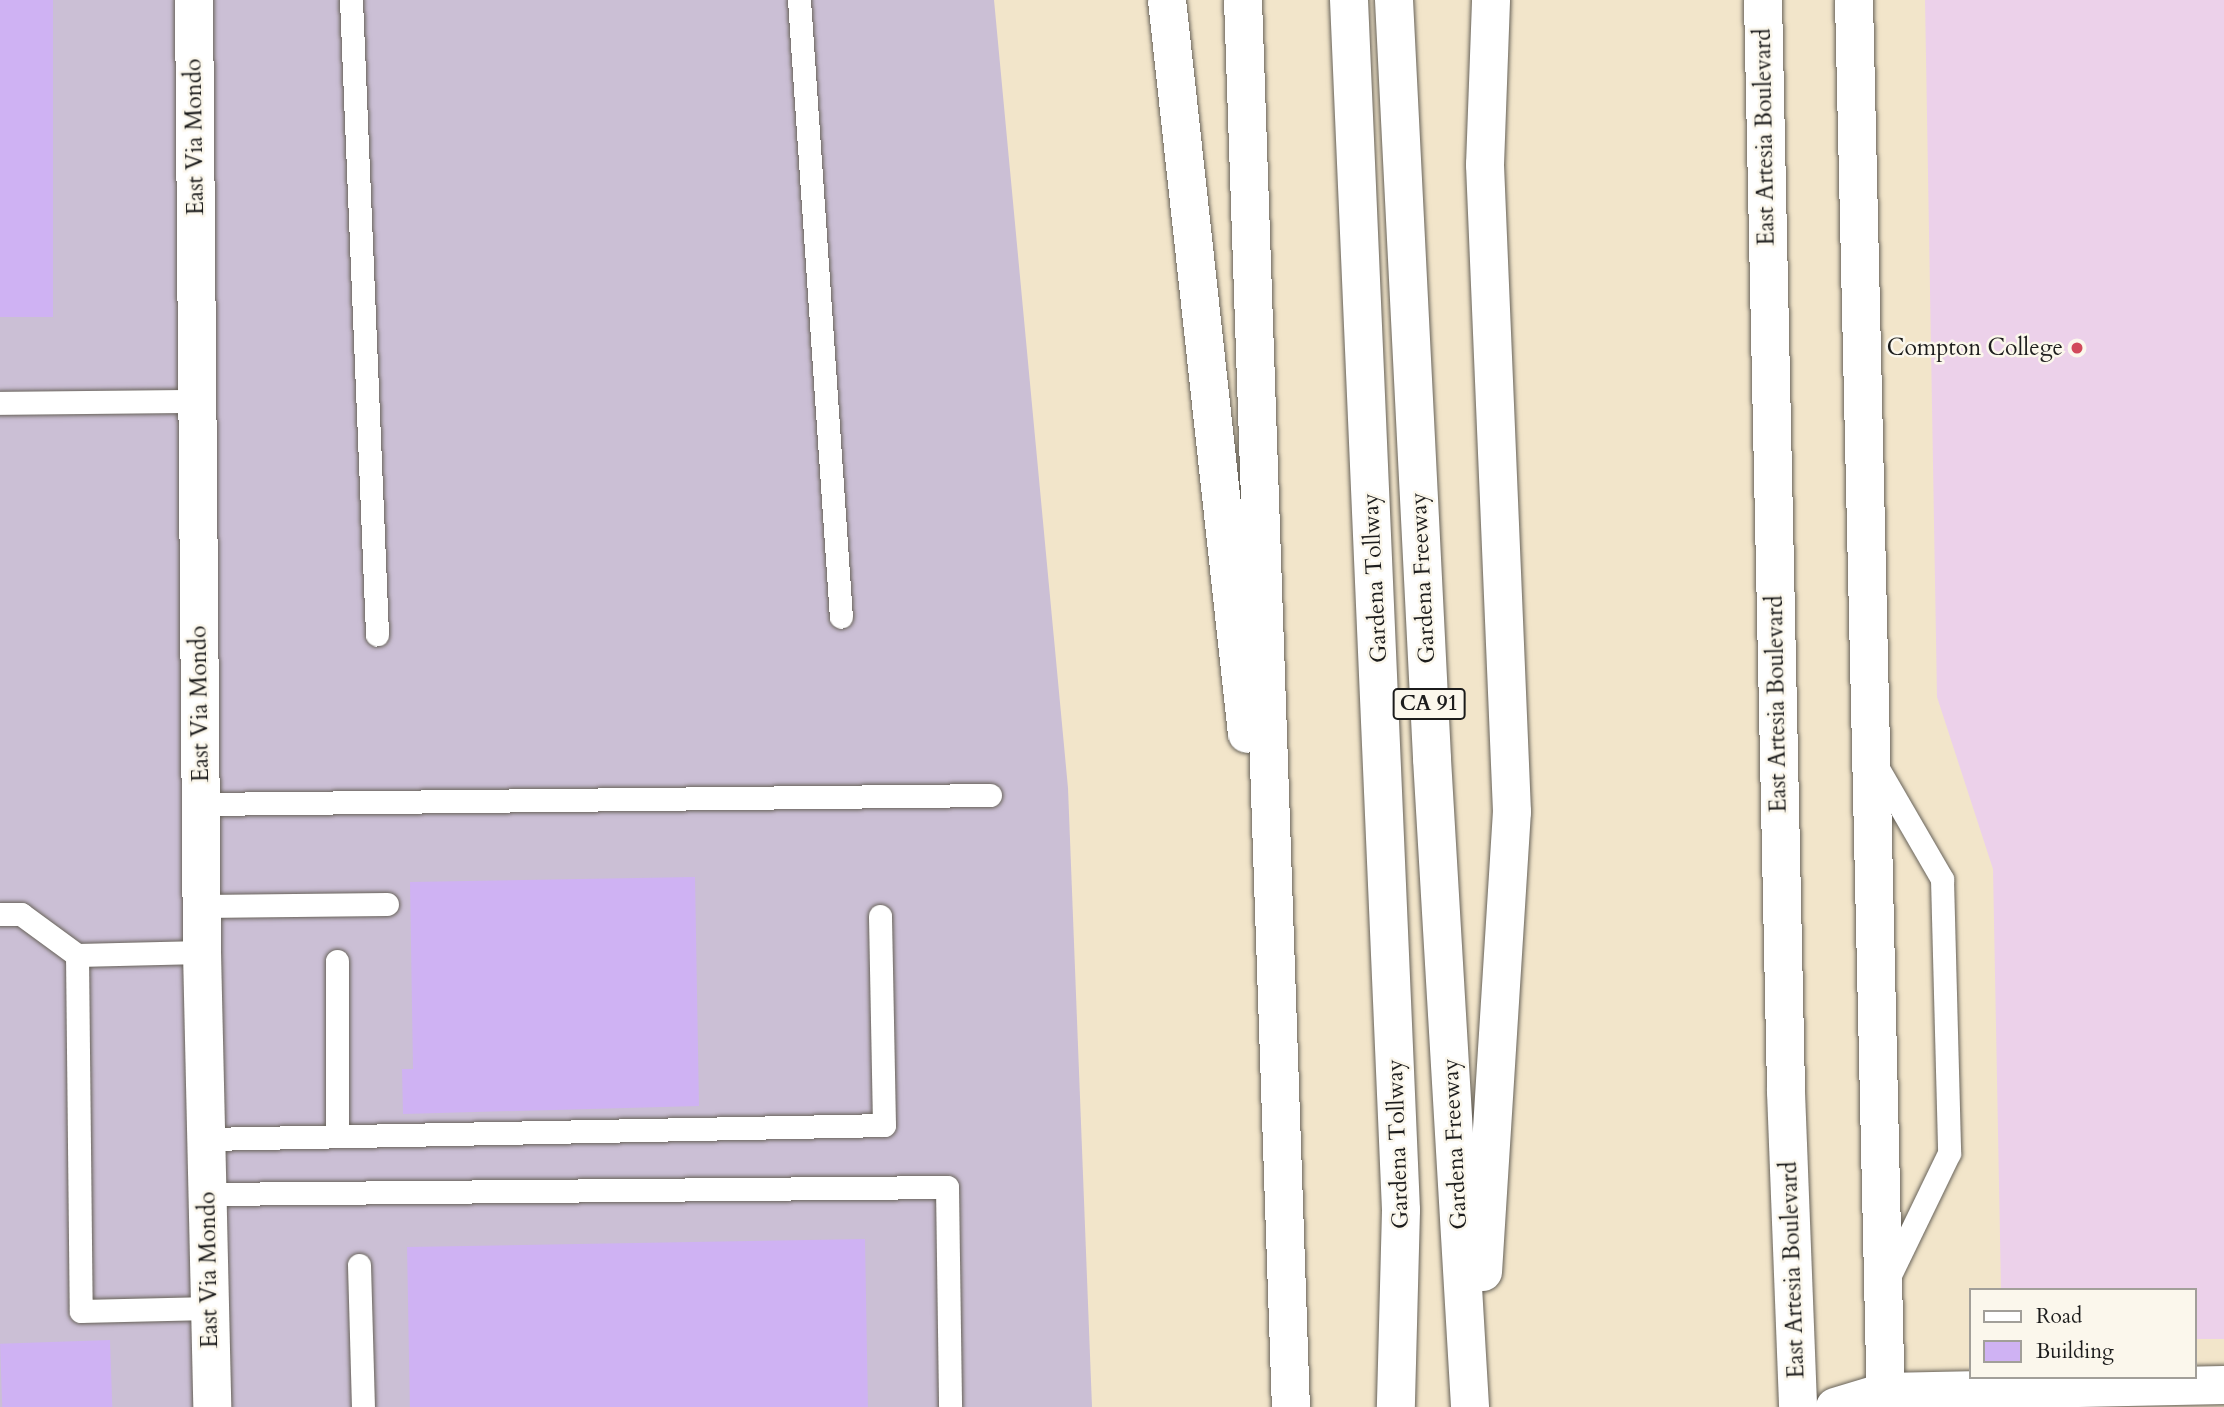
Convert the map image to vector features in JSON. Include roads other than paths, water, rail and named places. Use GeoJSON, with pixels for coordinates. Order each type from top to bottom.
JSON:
{"type":"FeatureCollection","features":[{"type":"Feature","properties":{"kind":"main road","name":"East Via Mondo"},"geometry":{"type":"LineString","coordinates":[[194,0],[202,952],[212,1407]]}},
{"type":"Feature","properties":{"kind":"main road"},"geometry":{"type":"LineString","coordinates":[[1167,0],[1281,1039]]}},
{"type":"Feature","properties":{"kind":"main road"},"geometry":{"type":"LineString","coordinates":[[1243,0],[1281,1039],[1291,1407]]}},
{"type":"Feature","properties":{"kind":"main road","name":"Gardena Tollway"},"geometry":{"type":"LineString","coordinates":[[1349,0],[1401,1210],[1396,1407]]}},
{"type":"Feature","properties":{"kind":"main road","name":"Gardena Freeway"},"geometry":{"type":"LineString","coordinates":[[1394,0],[1432,773],[1473,1407]]}},
{"type":"Feature","properties":{"kind":"main road"},"geometry":{"type":"LineString","coordinates":[[1473,1407],[1511,812],[1485,165],[1491,0]]}},
{"type":"Feature","properties":{"kind":"main road","name":"East Artesia Boulevard"},"geometry":{"type":"LineString","coordinates":[[1763,0],[1785,1051],[1798,1407]]}},
{"type":"Feature","properties":{"kind":"main road"},"geometry":{"type":"LineString","coordinates":[[1854,0],[1886,1399]]}},
{"type":"Feature","properties":{"kind":"main road"},"geometry":{"type":"LineString","coordinates":[[1835,1407],[1886,1399],[2122,1397],[2224,1385]]}},
{"type":"Feature","properties":{"kind":"lane"},"geometry":{"type":"LineString","coordinates":[[351,0],[377,634]]}},
{"type":"Feature","properties":{"kind":"lane"},"geometry":{"type":"LineString","coordinates":[[799,0],[841,617]]}},
{"type":"Feature","properties":{"kind":"lane"},"geometry":{"type":"LineString","coordinates":[[0,403],[197,401]]}},
{"type":"Feature","properties":{"kind":"lane"},"geometry":{"type":"LineString","coordinates":[[1872,756],[1942,879],[1949,1153],[1884,1286]]}},
{"type":"Feature","properties":{"kind":"lane"},"geometry":{"type":"LineString","coordinates":[[201,804],[990,795]]}},
{"type":"Feature","properties":{"kind":"lane"},"geometry":{"type":"LineString","coordinates":[[202,906],[387,904]]}},
{"type":"Feature","properties":{"kind":"lane"},"geometry":{"type":"LineString","coordinates":[[0,914],[21,914],[77,955],[202,952]]}},
{"type":"Feature","properties":{"kind":"lane"},"geometry":{"type":"LineString","coordinates":[[207,1139],[884,1125],[880,916]]}},
{"type":"Feature","properties":{"kind":"lane"},"geometry":{"type":"LineString","coordinates":[[77,955],[81,1311],[210,1308]]}},
{"type":"Feature","properties":{"kind":"lane"},"geometry":{"type":"LineString","coordinates":[[337,961],[337,1136]]}},
{"type":"Feature","properties":{"kind":"lane"},"geometry":{"type":"LineString","coordinates":[[208,1194],[947,1187],[950,1407]]}},
{"type":"Feature","properties":{"kind":"lane"},"geometry":{"type":"LineString","coordinates":[[359,1265],[363,1407]]}},
{"type":"Feature","properties":{"kind":"place","name":"Compton College"},"geometry":{"type":"Point","coordinates":[2077,348]}}]}
